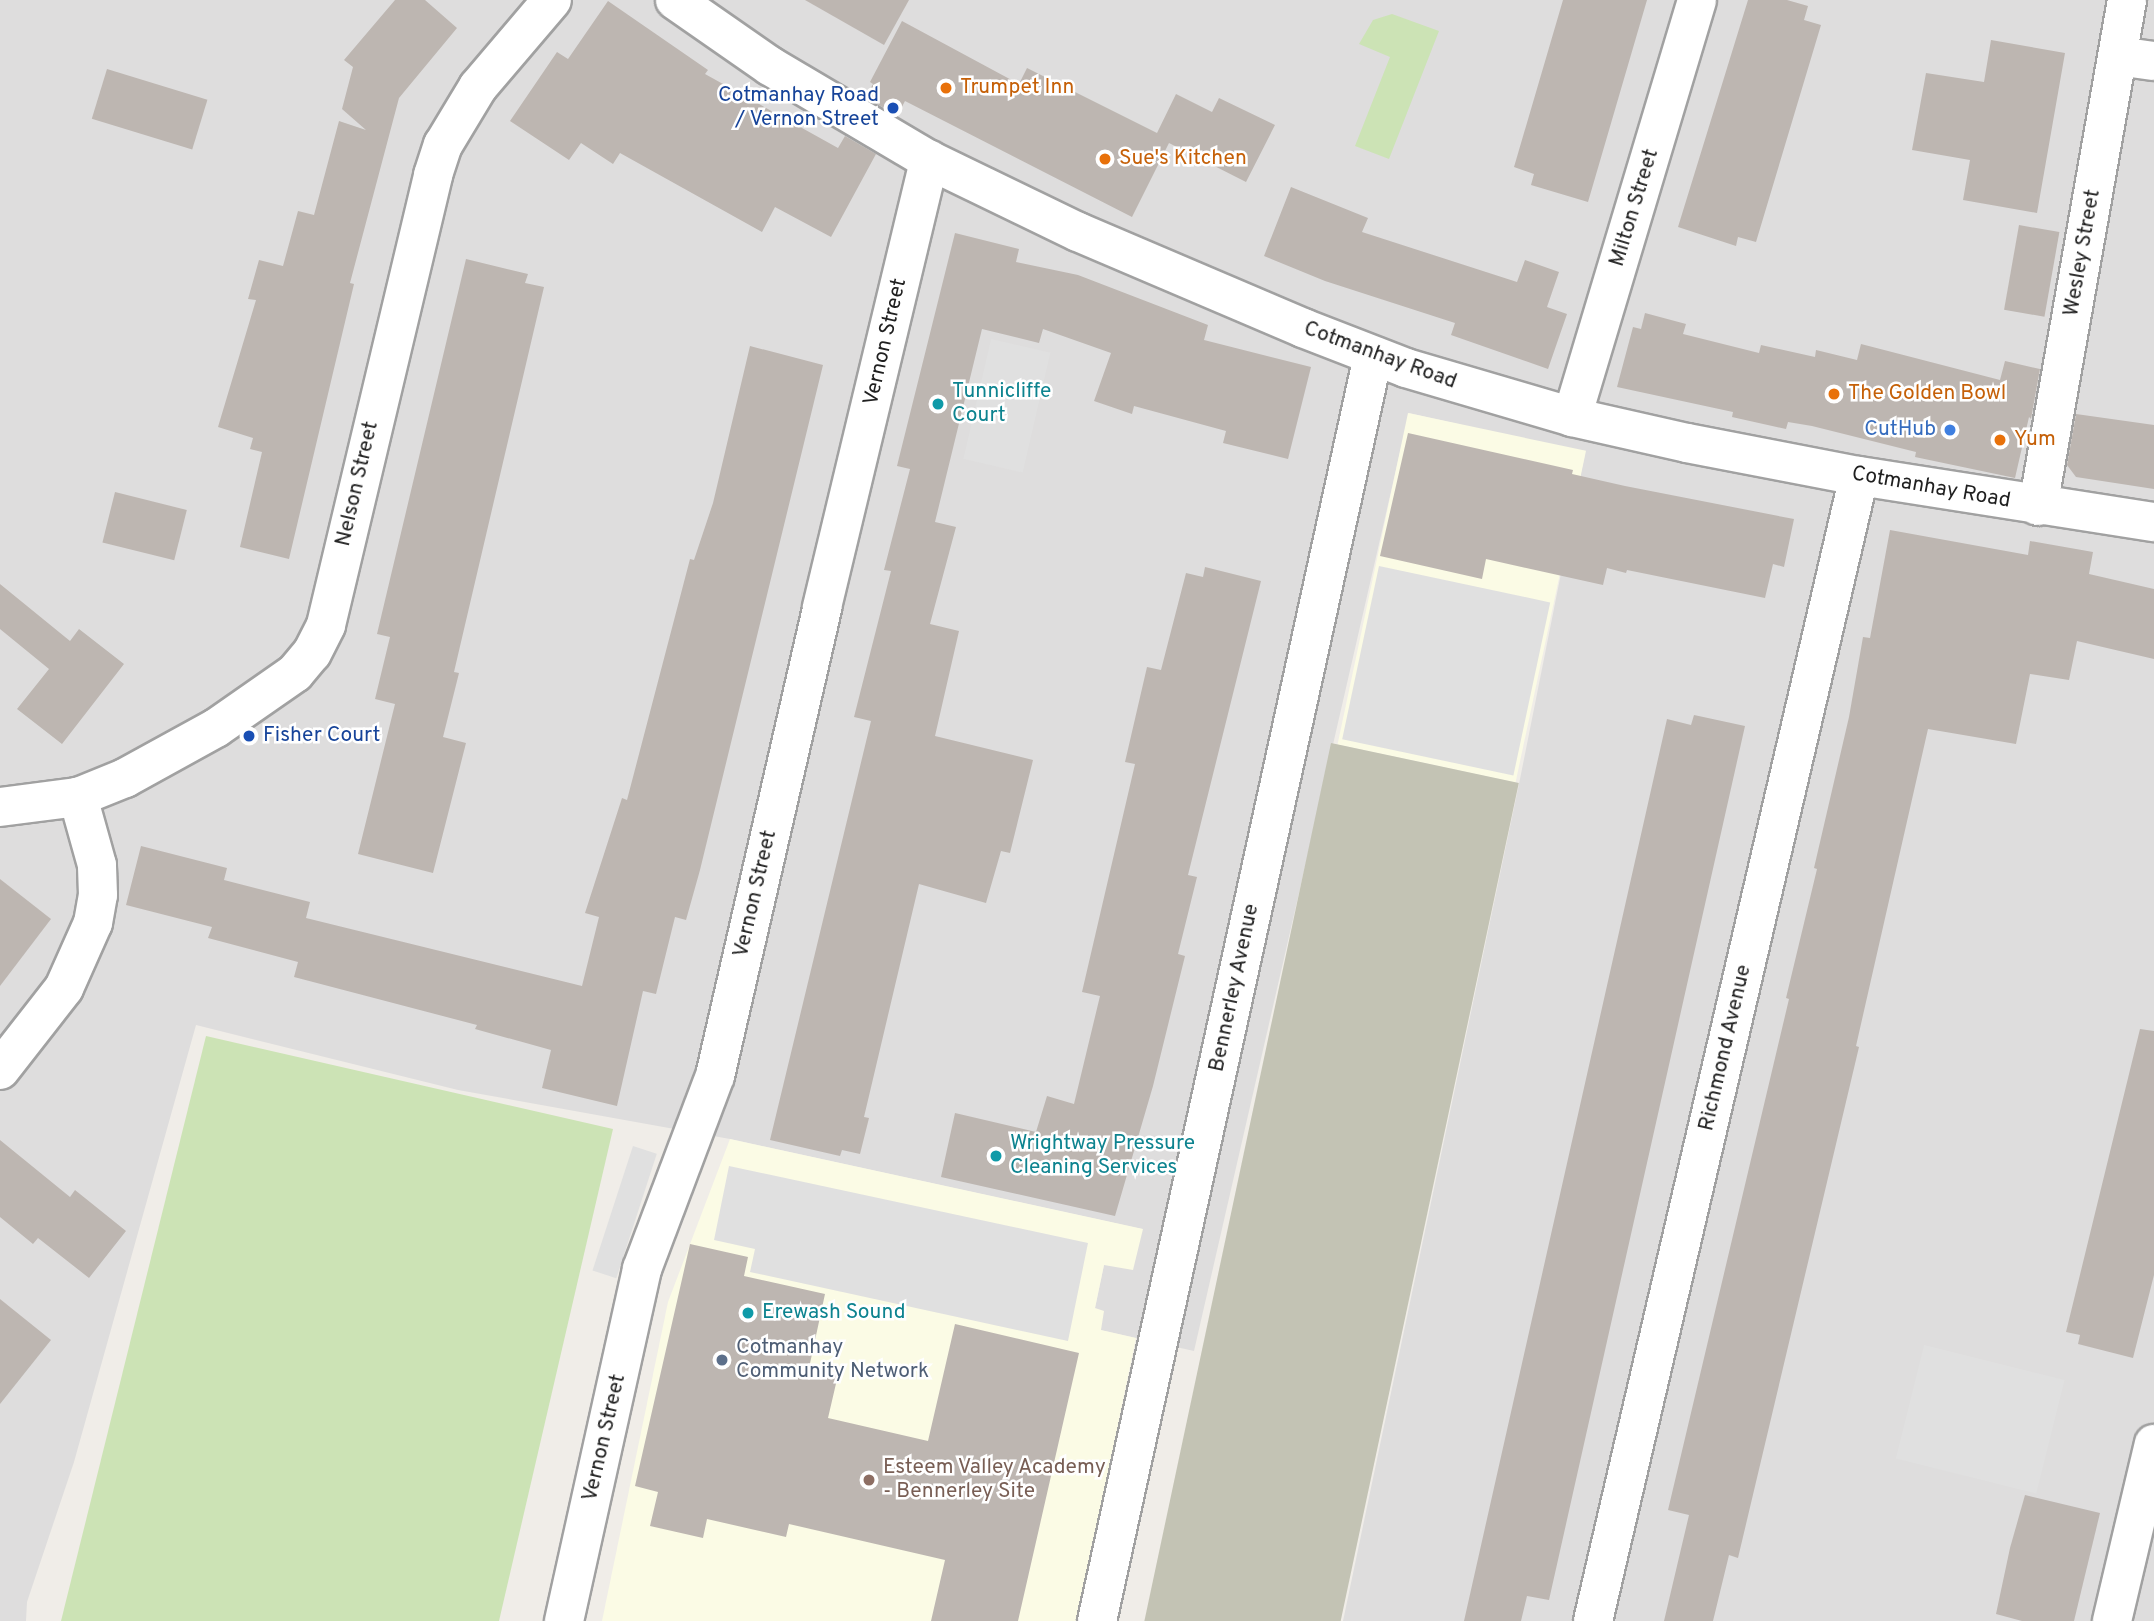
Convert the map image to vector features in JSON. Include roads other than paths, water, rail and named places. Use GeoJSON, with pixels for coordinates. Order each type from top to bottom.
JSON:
{"type":"FeatureCollection","features":[{"type":"Feature","properties":{"kind":"street","name":"Nelson Street"},"geometry":{"type":"LineString","coordinates":[[0,807],[78,797],[125,778],[216,728],[295,673],[312,653],[326,625],[429,189],[443,145],[478,87],[552,0]]}},
{"type":"Feature","properties":{"kind":"street","name":"Cotmanhay Road"},"geometry":{"type":"LineString","coordinates":[[675,0],[770,66],[929,160],[1078,232],[1373,356],[1444,380],[1572,416],[1687,443],[1859,476],[2154,522]]}},
{"type":"Feature","properties":{"kind":"street","name":"Milton Street"},"geometry":{"type":"LineString","coordinates":[[1572,416],[1697,0]]}},
{"type":"Feature","properties":{"kind":"street","name":"Wesley Street"},"geometry":{"type":"LineString","coordinates":[[2038,506],[2136,59],[2127,0]]}},
{"type":"Feature","properties":{"kind":"street","name":"Vernon Street"},"geometry":{"type":"LineString","coordinates":[[564,1621],[642,1269],[715,1076],[822,607],[929,160]]}},
{"type":"Feature","properties":{"kind":"street","name":"Bennerley Avenue"},"geometry":{"type":"LineString","coordinates":[[1097,1621],[1373,356]]}},
{"type":"Feature","properties":{"kind":"street","name":"Richmond Avenue"},"geometry":{"type":"LineString","coordinates":[[1593,1621],[1859,476]]}},
{"type":"Feature","properties":{"kind":"street"},"geometry":{"type":"LineString","coordinates":[[0,1070],[64,988],[93,923],[98,895],[97,865],[78,797]]}},
{"type":"Feature","properties":{"kind":"street"},"geometry":{"type":"LineString","coordinates":[[2112,1621],[2140,1566],[2154,1444]]}},
{"type":"Feature","properties":{"kind":"place","name":"Trumpet Inn"},"geometry":{"type":"Point","coordinates":[946,88]}},
{"type":"Feature","properties":{"kind":"place","name":"Cotmanhay Road / Vernon Street"},"geometry":{"type":"Point","coordinates":[893,108]}},
{"type":"Feature","properties":{"kind":"place","name":"Sue's Kitchen"},"geometry":{"type":"Point","coordinates":[1105,159]}},
{"type":"Feature","properties":{"kind":"place","name":"The Golden Bowl"},"geometry":{"type":"Point","coordinates":[1834,394]}},
{"type":"Feature","properties":{"kind":"place","name":"Tunnicliffe Court"},"geometry":{"type":"Point","coordinates":[938,404]}},
{"type":"Feature","properties":{"kind":"place","name":"CutHub"},"geometry":{"type":"Point","coordinates":[1950,430]}},
{"type":"Feature","properties":{"kind":"place","name":"Yum"},"geometry":{"type":"Point","coordinates":[2000,440]}},
{"type":"Feature","properties":{"kind":"place","name":"Fisher Court"},"geometry":{"type":"Point","coordinates":[249,736]}},
{"type":"Feature","properties":{"kind":"place","name":"Wrightway Pressure Cleaning Services"},"geometry":{"type":"Point","coordinates":[996,1156]}},
{"type":"Feature","properties":{"kind":"place","name":"Erewash Sound"},"geometry":{"type":"Point","coordinates":[748,1313]}},
{"type":"Feature","properties":{"kind":"place","name":"Cotmanhay Community Network"},"geometry":{"type":"Point","coordinates":[722,1360]}},
{"type":"Feature","properties":{"kind":"place","name":"Esteem Valley Academy - Bennerley Site"},"geometry":{"type":"Point","coordinates":[869,1480]}}]}
